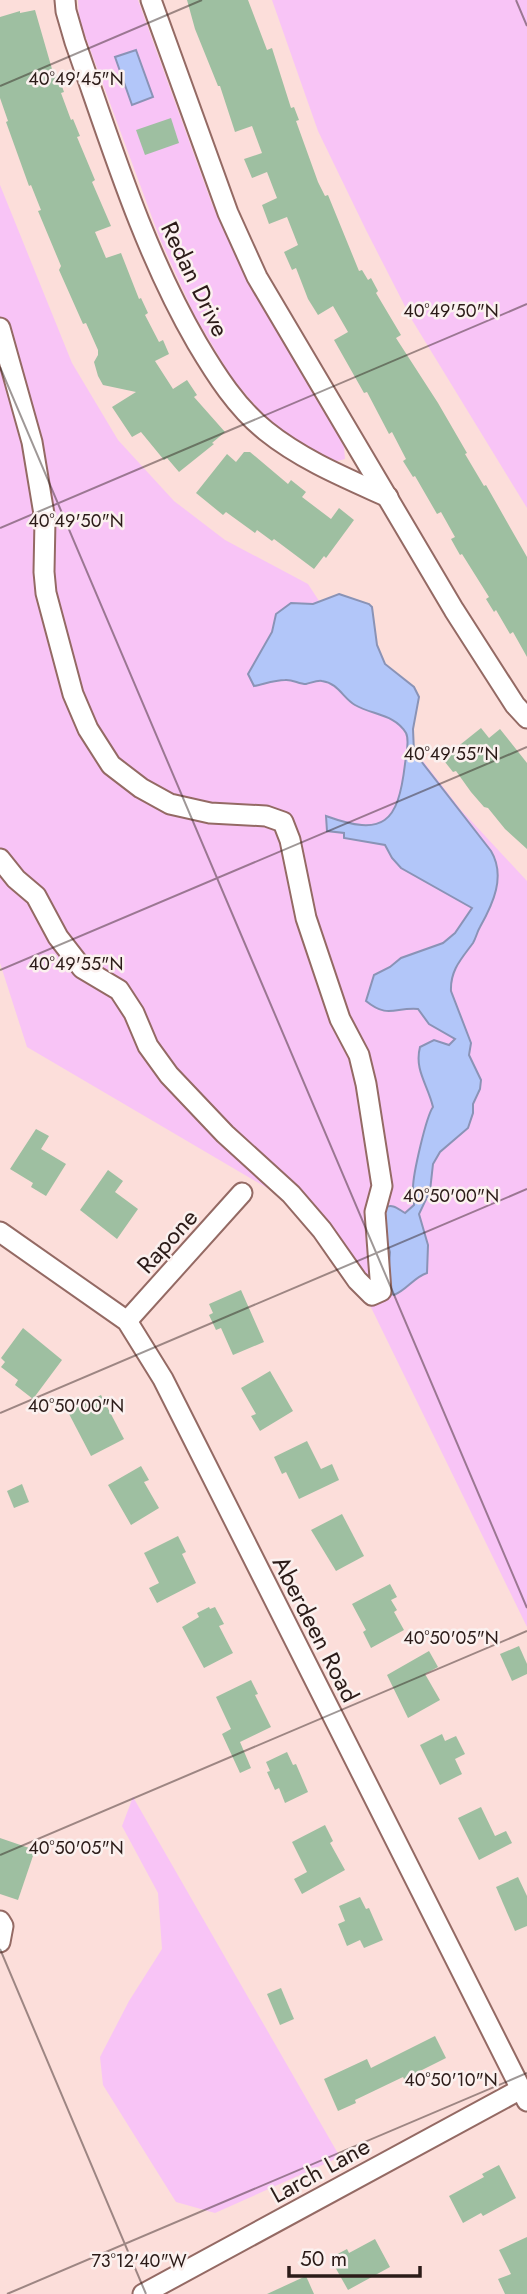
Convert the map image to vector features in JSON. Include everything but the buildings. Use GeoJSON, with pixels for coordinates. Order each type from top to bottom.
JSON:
{"type":"FeatureCollection","features":[{"type":"Feature","properties":{"kind":"street","name":"Redan Drive"},"geometry":{"type":"LineString","coordinates":[[65,0],[75,42],[151,250],[187,326],[225,387],[264,430],[292,451],[388,497]]}},
{"type":"Feature","properties":{"kind":"street"},"geometry":{"type":"LineString","coordinates":[[151,0],[241,245],[299,349],[477,648],[527,718]]}},
{"type":"Feature","properties":{"kind":"street"},"geometry":{"type":"LineString","coordinates":[[0,328],[32,442],[45,520],[46,593],[74,694],[88,729],[111,765],[141,789],[170,804],[209,813],[266,816],[283,822],[290,840],[306,918],[340,1019],[359,1055],[366,1084],[382,1186],[375,1212],[381,1291],[372,1295],[357,1280],[322,1230],[292,1194],[253,1161],[169,1075],[148,1046],[134,1013],[119,990],[82,968],[58,937],[36,896],[16,879],[0,859]]}},
{"type":"Feature","properties":{"kind":"street","name":"Rapone"},"geometry":{"type":"LineString","coordinates":[[127,1321],[242,1193]]}},
{"type":"Feature","properties":{"kind":"street","name":"Aberdeen Road"},"geometry":{"type":"LineString","coordinates":[[0,1232],[127,1321],[163,1379],[524,2095]]}},
{"type":"Feature","properties":{"kind":"street"},"geometry":{"type":"LineString","coordinates":[[0,1921],[3,1926],[0,1942]]}},
{"type":"Feature","properties":{"kind":"street","name":"Larch Lane"},"geometry":{"type":"LineString","coordinates":[[143,2294],[524,2095]]}},
{"type":"Feature","properties":{"kind":"shaded area"},"geometry":{"type":"Polygon","coordinates":[[[78,0],[138,0],[212,204],[241,264],[327,413],[344,447],[345,459],[337,461],[322,457],[270,423],[231,377],[194,314],[160,239],[79,19],[78,0]]]}},
{"type":"Feature","properties":{"kind":"shaded area"},"geometry":{"type":"Polygon","coordinates":[[[272,0],[527,0],[527,508],[412,320],[366,230],[318,131],[272,0]]]}},
{"type":"Feature","properties":{"kind":"shaded area"},"geometry":{"type":"Polygon","coordinates":[[[0,185],[72,363],[118,440],[174,501],[225,540],[308,584],[423,761],[461,810],[527,881],[527,1627],[364,1293],[320,1219],[27,1047],[0,963],[0,185]]]}},
{"type":"Feature","properties":{"kind":"shaded area"},"geometry":{"type":"Polygon","coordinates":[[[133,1797],[340,2157],[215,2213],[176,2202],[103,2085],[100,2057],[129,2001],[162,1949],[158,1893],[122,1826],[133,1797]]]}},
{"type":"Feature","properties":{"kind":"water"},"geometry":{"type":"Polygon","coordinates":[[[136,50],[153,97],[132,105],[115,57],[136,50]]]}},
{"type":"Feature","properties":{"kind":"water"},"geometry":{"type":"Polygon","coordinates":[[[339,594],[372,607],[377,645],[385,664],[414,687],[419,697],[413,729],[414,752],[491,851],[498,880],[489,909],[473,943],[458,965],[451,984],[451,991],[471,1043],[469,1055],[481,1080],[480,1089],[473,1104],[468,1128],[440,1152],[433,1164],[430,1191],[419,1214],[428,1245],[427,1273],[394,1295],[387,1292],[390,1252],[380,1220],[384,1208],[393,1206],[405,1213],[414,1205],[415,1171],[433,1107],[420,1070],[420,1047],[434,1040],[449,1045],[455,1039],[429,1024],[418,1009],[386,1011],[366,1001],[374,975],[401,958],[443,943],[455,933],[472,908],[401,868],[385,845],[344,838],[344,833],[327,831],[326,816],[362,825],[385,820],[392,812],[402,784],[407,748],[407,736],[401,727],[390,718],[355,705],[328,682],[306,684],[281,680],[254,686],[248,674],[272,632],[276,614],[291,603],[313,604],[339,594]]]}}]}
